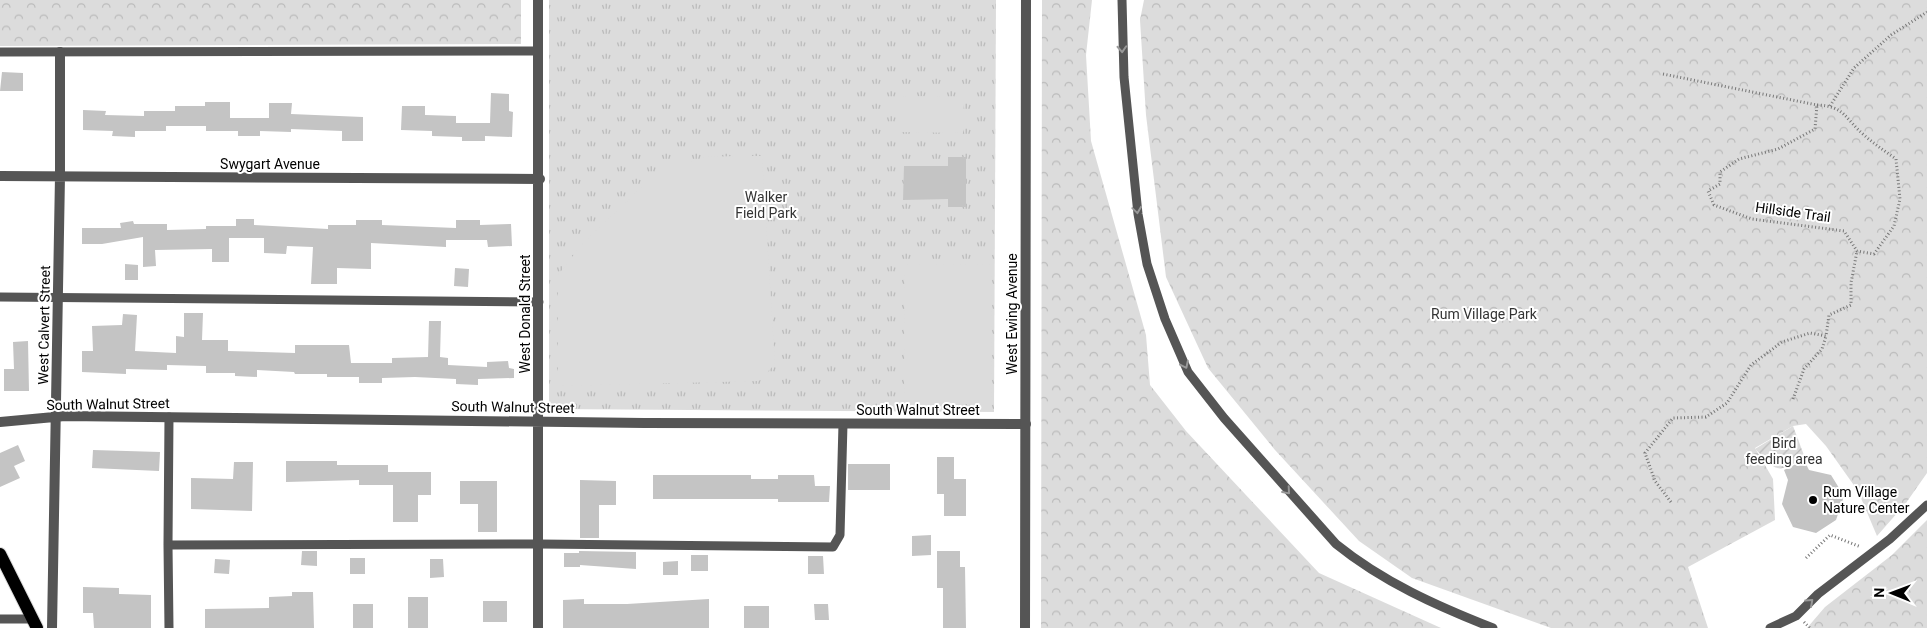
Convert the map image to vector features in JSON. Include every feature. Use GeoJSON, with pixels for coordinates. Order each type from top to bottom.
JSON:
{"type":"FeatureCollection","features":[{"type":"Feature","properties":{"kind":"main road"},"geometry":{"type":"LineString","coordinates":[[0,554],[35,624]]}},
{"type":"Feature","properties":{"kind":"street","name":"West Donald Street"},"geometry":{"type":"LineString","coordinates":[[538,0],[540,179],[538,628]]}},
{"type":"Feature","properties":{"kind":"street","name":"West Ewing Avenue"},"geometry":{"type":"LineString","coordinates":[[1025,628],[1026,0]]}},
{"type":"Feature","properties":{"kind":"street","name":"West Calvert Street"},"geometry":{"type":"LineString","coordinates":[[52,628],[60,176],[60,52]]}},
{"type":"Feature","properties":{"kind":"street","name":"Swygart Avenue"},"geometry":{"type":"LineString","coordinates":[[0,176],[540,179]]}},
{"type":"Feature","properties":{"kind":"street","name":"South Walnut Street"},"geometry":{"type":"LineString","coordinates":[[0,422],[56,418],[169,417],[1026,424]]}},
{"type":"Feature","properties":{"kind":"lane"},"geometry":{"type":"LineString","coordinates":[[1122,0],[1124,77],[1138,214],[1148,264],[1166,319],[1188,372],[1224,418],[1336,544],[1353,558],[1403,588],[1493,628]]}},
{"type":"Feature","properties":{"kind":"lane"},"geometry":{"type":"LineString","coordinates":[[0,52],[538,51]]}},
{"type":"Feature","properties":{"kind":"lane"},"geometry":{"type":"LineString","coordinates":[[0,297],[539,302]]}},
{"type":"Feature","properties":{"kind":"lane"},"geometry":{"type":"LineString","coordinates":[[169,417],[169,628]]}},
{"type":"Feature","properties":{"kind":"lane"},"geometry":{"type":"LineString","coordinates":[[168,545],[539,544],[833,546],[840,535],[843,424]]}},
{"type":"Feature","properties":{"kind":"lane"},"geometry":{"type":"LineString","coordinates":[[1786,628],[1818,594],[1873,553],[1927,505]]}},
{"type":"Feature","properties":{"kind":"lane"},"geometry":{"type":"LineString","coordinates":[[1770,628],[1796,616]]}},
{"type":"Feature","properties":{"kind":"lane"},"geometry":{"type":"LineString","coordinates":[[0,619],[35,624]]}},
{"type":"Feature","properties":{"kind":"path"},"geometry":{"type":"LineString","coordinates":[[1830,106],[1854,68],[1891,35],[1927,12]]}},
{"type":"Feature","properties":{"kind":"path"},"geometry":{"type":"LineString","coordinates":[[1663,74],[1816,105],[1830,106],[1842,110],[1863,135],[1896,159],[1900,199],[1894,226],[1874,254],[1857,251],[1851,283],[1851,305],[1830,315],[1822,349],[1804,369],[1793,399]]}},
{"type":"Feature","properties":{"kind":"path","name":"Hillside Trail"},"geometry":{"type":"LineString","coordinates":[[1816,105],[1815,129],[1778,149],[1739,159],[1720,172],[1720,184],[1708,191],[1714,206],[1752,218],[1844,231],[1857,251]]}},
{"type":"Feature","properties":{"kind":"path"},"geometry":{"type":"LineString","coordinates":[[1671,502],[1655,481],[1645,453],[1673,418],[1706,417],[1727,403],[1751,365],[1782,342],[1810,333],[1826,336]]}},
{"type":"Feature","properties":{"kind":"path"},"geometry":{"type":"LineString","coordinates":[[1806,558],[1830,535],[1851,541],[1873,553]]}},
{"type":"Feature","properties":{"kind":"green space"},"geometry":{"type":"Polygon","coordinates":[[[0,0],[521,0],[521,44],[0,46],[0,0]]]}},
{"type":"Feature","properties":{"kind":"green space","name":"Walker Field Park"},"geometry":{"type":"Polygon","coordinates":[[[549,0],[996,0],[994,412],[549,409],[549,0]]]}},
{"type":"Feature","properties":{"kind":"green space"},"geometry":{"type":"Polygon","coordinates":[[[1042,0],[1092,0],[1086,55],[1091,141],[1146,335],[1150,385],[1186,431],[1319,573],[1441,628],[1041,628],[1042,0]]]}},
{"type":"Feature","properties":{"kind":"green space","name":"Rum Village Park"},"geometry":{"type":"Polygon","coordinates":[[[1144,0],[1927,0],[1927,473],[1906,503],[1877,536],[1858,491],[1826,446],[1806,424],[1793,426],[1755,448],[1773,479],[1775,520],[1688,567],[1708,628],[1551,628],[1412,578],[1359,541],[1275,450],[1208,368],[1166,277],[1146,115],[1140,20],[1144,0]]]}},
{"type":"Feature","properties":{"kind":"green space"},"geometry":{"type":"Polygon","coordinates":[[[896,96],[964,97],[963,133],[896,132],[896,96]]]}},
{"type":"Feature","properties":{"kind":"green space"},"geometry":{"type":"Polygon","coordinates":[[[762,156],[775,364],[759,381],[558,386],[558,275],[583,243],[642,187],[684,163],[707,157],[762,156]]]}},
{"type":"Feature","properties":{"kind":"green space"},"geometry":{"type":"Polygon","coordinates":[[[905,264],[992,265],[991,404],[904,404],[905,264]]]}},
{"type":"Feature","properties":{"kind":"green space","name":"Bird feeding area"},"geometry":{"type":"Polygon","coordinates":[[[1793,426],[1805,458],[1787,467],[1777,468],[1755,449],[1793,426]]]}},
{"type":"Feature","properties":{"kind":"green space"},"geometry":{"type":"Polygon","coordinates":[[[1927,520],[1927,628],[1807,628],[1825,607],[1892,555],[1927,520]]]}},
{"type":"Feature","properties":{"kind":"building"},"geometry":{"type":"Polygon","coordinates":[[[2,72],[23,73],[23,91],[0,91],[2,72]]]}},
{"type":"Feature","properties":{"kind":"building"},"geometry":{"type":"Polygon","coordinates":[[[491,93],[509,94],[509,111],[513,112],[512,137],[485,136],[485,141],[462,141],[462,137],[432,136],[432,131],[401,130],[402,106],[425,106],[425,115],[456,116],[456,123],[490,123],[491,93]]]}},
{"type":"Feature","properties":{"kind":"building"},"geometry":{"type":"Polygon","coordinates":[[[205,102],[230,102],[230,118],[269,118],[269,103],[292,103],[291,114],[363,117],[363,141],[342,141],[342,131],[291,129],[291,132],[260,131],[260,136],[238,136],[238,131],[206,131],[206,126],[166,126],[166,131],[135,131],[135,137],[112,136],[113,131],[83,130],[83,110],[106,111],[105,115],[144,116],[144,111],[175,111],[175,106],[205,106],[205,102]]]}},
{"type":"Feature","properties":{"kind":"building"},"geometry":{"type":"Polygon","coordinates":[[[948,157],[966,157],[966,207],[948,207],[948,199],[903,200],[904,166],[948,166],[948,157]]]}},
{"type":"Feature","properties":{"kind":"building"},"geometry":{"type":"Polygon","coordinates":[[[236,219],[254,219],[254,225],[328,229],[328,225],[356,225],[356,220],[382,220],[382,225],[456,228],[456,220],[480,220],[480,225],[511,224],[512,246],[488,247],[487,240],[446,240],[446,247],[371,243],[371,269],[337,268],[337,284],[311,284],[313,247],[287,246],[286,254],[264,253],[264,238],[229,238],[229,262],[212,262],[212,249],[155,250],[156,266],[143,267],[143,237],[102,244],[82,244],[82,228],[121,228],[120,223],[133,221],[134,224],[167,224],[167,230],[206,229],[206,226],[236,226],[236,219]]]}},
{"type":"Feature","properties":{"kind":"building"},"geometry":{"type":"Polygon","coordinates":[[[125,264],[138,265],[138,280],[125,280],[125,264]]]}},
{"type":"Feature","properties":{"kind":"building"},"geometry":{"type":"Polygon","coordinates":[[[455,268],[469,269],[468,287],[454,286],[455,268]]]}},
{"type":"Feature","properties":{"kind":"building"},"geometry":{"type":"Polygon","coordinates":[[[184,313],[203,313],[202,340],[228,340],[228,351],[295,353],[295,345],[349,345],[351,363],[392,363],[392,358],[428,357],[429,321],[441,321],[440,357],[448,358],[448,365],[487,367],[487,362],[508,361],[509,368],[514,369],[514,378],[478,379],[478,385],[456,384],[456,379],[415,377],[382,378],[382,383],[359,383],[359,377],[327,377],[327,374],[295,374],[294,372],[257,370],[257,377],[235,376],[235,373],[206,373],[206,366],[167,365],[167,370],[126,369],[126,374],[82,372],[82,351],[93,351],[92,326],[122,325],[123,314],[137,315],[135,351],[176,353],[176,336],[184,337],[184,313]]]}},
{"type":"Feature","properties":{"kind":"building"},"geometry":{"type":"Polygon","coordinates":[[[28,341],[29,391],[4,391],[4,369],[14,369],[13,342],[28,341]]]}},
{"type":"Feature","properties":{"kind":"building"},"geometry":{"type":"Polygon","coordinates":[[[18,445],[25,461],[14,466],[20,478],[0,487],[0,453],[18,445]]]}},
{"type":"Feature","properties":{"kind":"building"},"geometry":{"type":"Polygon","coordinates":[[[93,450],[160,452],[159,471],[92,468],[93,450]]]}},
{"type":"Feature","properties":{"kind":"building"},"geometry":{"type":"Polygon","coordinates":[[[937,457],[954,457],[954,479],[966,479],[966,516],[944,516],[944,494],[937,494],[937,457]]]}},
{"type":"Feature","properties":{"kind":"building","name":"Rum Village Nature Center"},"geometry":{"type":"Polygon","coordinates":[[[1804,460],[1809,470],[1831,475],[1844,496],[1836,520],[1816,533],[1793,527],[1782,504],[1788,480],[1784,470],[1804,460]]]}},
{"type":"Feature","properties":{"kind":"building"},"geometry":{"type":"Polygon","coordinates":[[[286,461],[337,461],[337,465],[388,465],[388,472],[431,472],[431,495],[418,495],[418,522],[393,522],[393,485],[359,485],[359,480],[286,482],[286,461]]]}},
{"type":"Feature","properties":{"kind":"building"},"geometry":{"type":"Polygon","coordinates":[[[234,462],[253,462],[252,511],[191,509],[191,478],[233,479],[234,462]]]}},
{"type":"Feature","properties":{"kind":"building"},"geometry":{"type":"Polygon","coordinates":[[[848,464],[890,464],[890,490],[848,490],[848,464]]]}},
{"type":"Feature","properties":{"kind":"building"},"geometry":{"type":"Polygon","coordinates":[[[653,475],[751,475],[751,479],[778,479],[778,475],[814,475],[815,486],[830,486],[829,502],[778,502],[778,499],[653,499],[653,475]]]}},
{"type":"Feature","properties":{"kind":"building"},"geometry":{"type":"Polygon","coordinates":[[[580,480],[616,481],[616,505],[599,505],[599,538],[580,538],[580,480]]]}},
{"type":"Feature","properties":{"kind":"building"},"geometry":{"type":"Polygon","coordinates":[[[460,481],[497,481],[497,532],[478,532],[478,504],[460,504],[460,481]]]}},
{"type":"Feature","properties":{"kind":"building"},"geometry":{"type":"Polygon","coordinates":[[[931,535],[931,555],[912,556],[912,536],[931,535]]]}},
{"type":"Feature","properties":{"kind":"building"},"geometry":{"type":"Polygon","coordinates":[[[302,551],[317,551],[317,566],[301,565],[302,551]]]}},
{"type":"Feature","properties":{"kind":"building"},"geometry":{"type":"Polygon","coordinates":[[[579,551],[636,552],[636,569],[580,565],[580,567],[564,567],[564,553],[579,553],[579,551]]]}},
{"type":"Feature","properties":{"kind":"building"},"geometry":{"type":"Polygon","coordinates":[[[937,551],[960,551],[960,567],[965,567],[966,628],[943,628],[943,588],[937,588],[937,551]]]}},
{"type":"Feature","properties":{"kind":"building"},"geometry":{"type":"Polygon","coordinates":[[[691,555],[708,555],[708,571],[691,571],[691,555]]]}},
{"type":"Feature","properties":{"kind":"building"},"geometry":{"type":"Polygon","coordinates":[[[808,556],[823,556],[824,574],[808,574],[808,556]]]}},
{"type":"Feature","properties":{"kind":"building"},"geometry":{"type":"Polygon","coordinates":[[[350,558],[365,558],[365,574],[350,574],[350,558]]]}},
{"type":"Feature","properties":{"kind":"building"},"geometry":{"type":"Polygon","coordinates":[[[215,559],[230,560],[229,574],[214,573],[215,559]]]}},
{"type":"Feature","properties":{"kind":"building"},"geometry":{"type":"Polygon","coordinates":[[[430,559],[443,559],[444,577],[430,578],[430,559]]]}},
{"type":"Feature","properties":{"kind":"building"},"geometry":{"type":"Polygon","coordinates":[[[678,561],[678,575],[663,575],[663,562],[678,561]]]}},
{"type":"Feature","properties":{"kind":"building"},"geometry":{"type":"Polygon","coordinates":[[[83,587],[119,588],[119,594],[151,595],[151,628],[94,628],[93,613],[83,613],[83,587]]]}},
{"type":"Feature","properties":{"kind":"building"},"geometry":{"type":"Polygon","coordinates":[[[292,592],[313,592],[314,628],[205,628],[205,609],[269,608],[269,597],[292,596],[292,592]]]}},
{"type":"Feature","properties":{"kind":"building"},"geometry":{"type":"Polygon","coordinates":[[[408,597],[428,597],[428,628],[408,628],[408,597]]]}},
{"type":"Feature","properties":{"kind":"building"},"geometry":{"type":"Polygon","coordinates":[[[584,599],[584,604],[627,604],[709,599],[709,628],[563,628],[563,600],[584,599]]]}},
{"type":"Feature","properties":{"kind":"building"},"geometry":{"type":"Polygon","coordinates":[[[483,601],[507,601],[507,622],[483,622],[483,601]]]}},
{"type":"Feature","properties":{"kind":"building"},"geometry":{"type":"Polygon","coordinates":[[[353,604],[373,604],[373,628],[353,628],[353,604]]]}},
{"type":"Feature","properties":{"kind":"building"},"geometry":{"type":"Polygon","coordinates":[[[814,604],[828,604],[829,620],[815,620],[814,604]]]}},
{"type":"Feature","properties":{"kind":"building"},"geometry":{"type":"Polygon","coordinates":[[[744,606],[769,606],[769,628],[744,628],[744,606]]]}},
{"type":"Feature","properties":{"kind":"place","name":"Rum Village Nature Center"},"geometry":{"type":"Point","coordinates":[1813,500]}}]}
